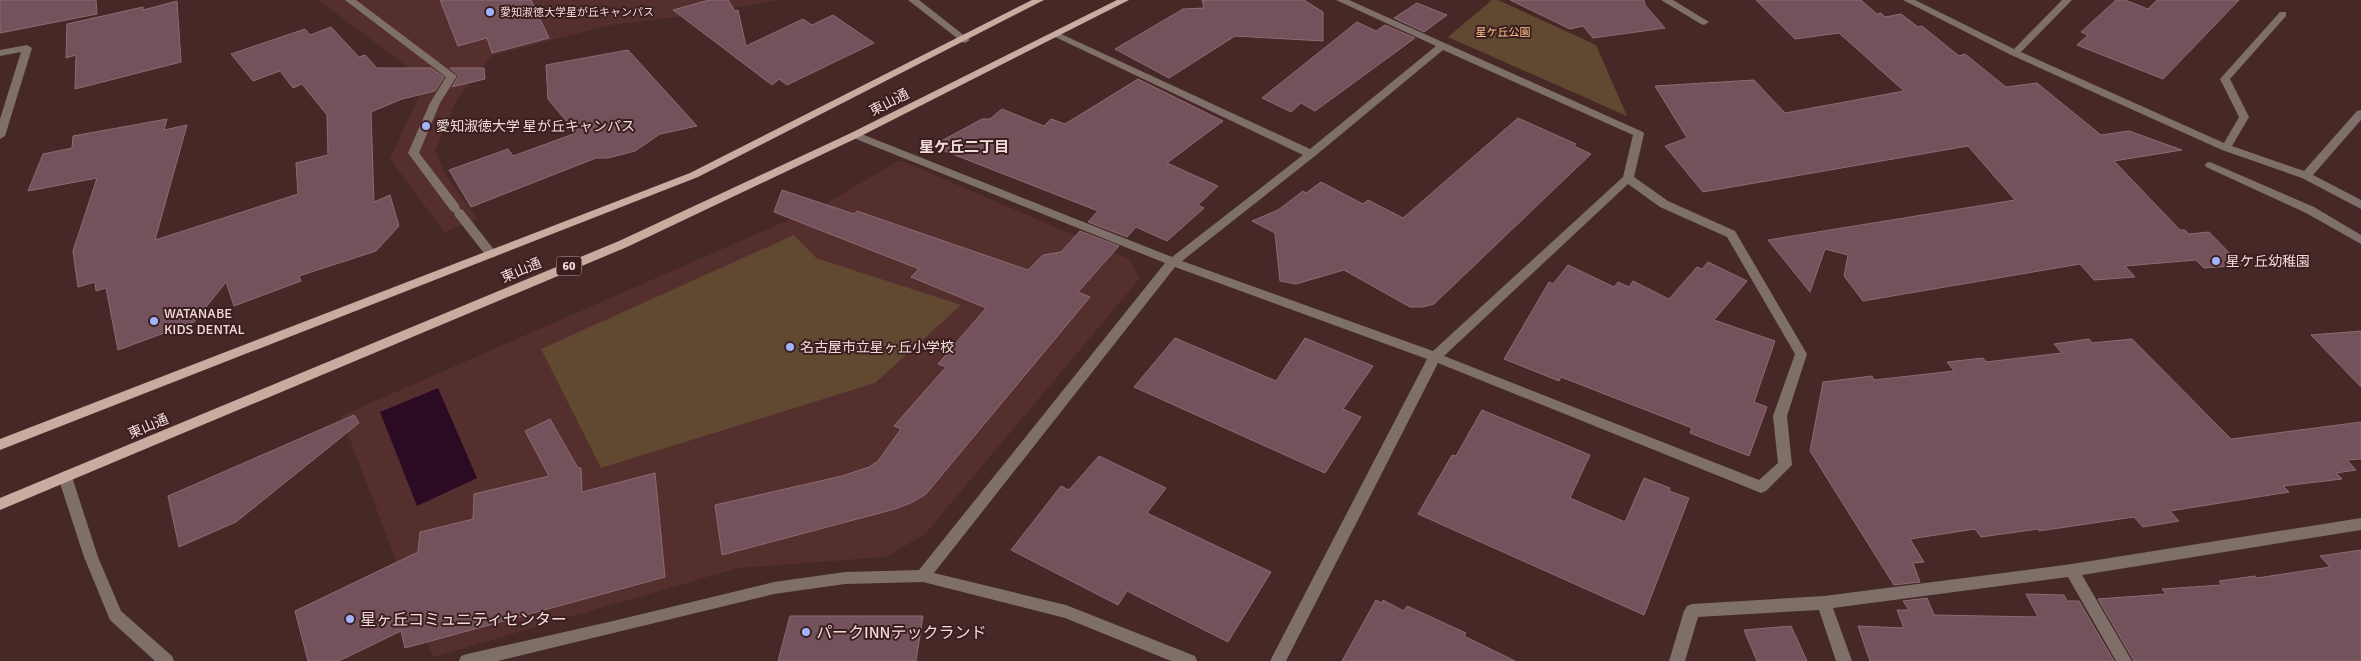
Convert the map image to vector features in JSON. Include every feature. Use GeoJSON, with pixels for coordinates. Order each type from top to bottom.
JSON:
{"type":"FeatureCollection","features":[{"type":"Feature","properties":{"kind":"main road","name":"東山通"},"geometry":{"type":"LineString","coordinates":[[0,445],[694,175],[965,40],[1039,0]]}},
{"type":"Feature","properties":{"kind":"main road","name":"東山通"},"geometry":{"type":"LineString","coordinates":[[0,504],[623,244],[855,136],[1124,0]]}},
{"type":"Feature","properties":{"kind":"street"},"geometry":{"type":"LineString","coordinates":[[350,0],[452,76],[435,103],[413,153],[490,254]]}},
{"type":"Feature","properties":{"kind":"street"},"geometry":{"type":"LineString","coordinates":[[913,0],[965,40]]}},
{"type":"Feature","properties":{"kind":"street"},"geometry":{"type":"LineString","coordinates":[[1278,661],[1435,357],[1628,178],[1639,134],[1341,0]]}},
{"type":"Feature","properties":{"kind":"street"},"geometry":{"type":"LineString","coordinates":[[1666,0],[1704,22]]}},
{"type":"Feature","properties":{"kind":"street"},"geometry":{"type":"LineString","coordinates":[[1908,0],[2015,53],[2226,148],[2306,176],[2361,205]]}},
{"type":"Feature","properties":{"kind":"street"},"geometry":{"type":"LineString","coordinates":[[2015,53],[2067,0]]}},
{"type":"Feature","properties":{"kind":"street"},"geometry":{"type":"LineString","coordinates":[[2226,148],[2244,117],[2225,79],[2283,14]]}},
{"type":"Feature","properties":{"kind":"street"},"geometry":{"type":"LineString","coordinates":[[1056,35],[1311,154]]}},
{"type":"Feature","properties":{"kind":"street"},"geometry":{"type":"LineString","coordinates":[[923,576],[1173,262],[1311,154],[1442,46]]}},
{"type":"Feature","properties":{"kind":"street"},"geometry":{"type":"LineString","coordinates":[[0,53],[27,48],[0,136]]}},
{"type":"Feature","properties":{"kind":"street"},"geometry":{"type":"LineString","coordinates":[[2306,176],[2361,113]]}},
{"type":"Feature","properties":{"kind":"street"},"geometry":{"type":"LineString","coordinates":[[855,136],[1173,262],[1435,357],[1761,487],[1784,464],[1780,416],[1801,354],[1731,234],[1664,204],[1628,178]]}},
{"type":"Feature","properties":{"kind":"street"},"geometry":{"type":"LineString","coordinates":[[2210,165],[2310,210],[2361,240]]}},
{"type":"Feature","properties":{"kind":"street"},"geometry":{"type":"LineString","coordinates":[[65,477],[91,557],[115,615],[166,661]]}},
{"type":"Feature","properties":{"kind":"street"},"geometry":{"type":"LineString","coordinates":[[1677,661],[1692,611],[1824,603],[2072,570],[2361,524]]}},
{"type":"Feature","properties":{"kind":"street"},"geometry":{"type":"LineString","coordinates":[[2072,570],[2124,661]]}},
{"type":"Feature","properties":{"kind":"street"},"geometry":{"type":"LineString","coordinates":[[467,661],[613,628],[774,588],[845,578],[923,576],[1066,612],[1188,661]]}},
{"type":"Feature","properties":{"kind":"street"},"geometry":{"type":"LineString","coordinates":[[1824,603],[1844,661]]}},
{"type":"Feature","properties":{"kind":"shaded area","name":"愛知淑徳大学 星が丘キャンパス"},"geometry":{"type":"Polygon","coordinates":[[[318,0],[778,0],[691,15],[610,25],[491,56],[456,101],[435,151],[448,179],[478,219],[444,232],[390,159],[426,80],[318,0]]]}},
{"type":"Feature","properties":{"kind":"shaded area","name":"名古屋市立星ヶ丘小学校"},"geometry":{"type":"Polygon","coordinates":[[[900,160],[1129,259],[1140,278],[925,534],[886,557],[738,568],[433,657],[341,416],[825,204],[900,160]]]}},
{"type":"Feature","properties":{"kind":"shaded area"},"geometry":{"type":"Polygon","coordinates":[[[438,388],[477,478],[417,506],[380,412],[438,388]]]}},
{"type":"Feature","properties":{"kind":"green space","name":"星ケ丘公園"},"geometry":{"type":"Polygon","coordinates":[[[1492,0],[1498,0],[1596,45],[1627,116],[1448,37],[1492,0]]]}},
{"type":"Feature","properties":{"kind":"green space"},"geometry":{"type":"Polygon","coordinates":[[[794,235],[816,258],[961,305],[875,383],[601,468],[541,349],[794,235]]]}},
{"type":"Feature","properties":{"kind":"building"},"geometry":{"type":"Polygon","coordinates":[[[0,0],[96,0],[97,14],[0,33],[0,0]]]}},
{"type":"Feature","properties":{"kind":"building","name":"愛知淑徳大学星が丘キャンパス"},"geometry":{"type":"Polygon","coordinates":[[[440,0],[531,0],[549,38],[492,53],[487,38],[458,46],[440,0]]]}},
{"type":"Feature","properties":{"kind":"building"},"geometry":{"type":"Polygon","coordinates":[[[709,0],[728,0],[735,11],[738,10],[746,46],[803,19],[812,25],[833,15],[874,43],[787,85],[779,79],[772,85],[673,10],[709,0]]]}},
{"type":"Feature","properties":{"kind":"building"},"geometry":{"type":"Polygon","coordinates":[[[1202,0],[1304,0],[1323,12],[1323,41],[1235,36],[1169,78],[1115,49],[1183,9],[1204,8],[1202,0]]]}},
{"type":"Feature","properties":{"kind":"building"},"geometry":{"type":"Polygon","coordinates":[[[1510,0],[1644,0],[1645,5],[1665,28],[1593,38],[1583,26],[1570,29],[1510,0]]]}},
{"type":"Feature","properties":{"kind":"building"},"geometry":{"type":"Polygon","coordinates":[[[1756,0],[1861,0],[1877,14],[1881,13],[1885,17],[1901,14],[1918,27],[1922,26],[1959,56],[1965,54],[2006,87],[2037,83],[2101,135],[2129,131],[2182,150],[2114,161],[2180,230],[2185,230],[2189,234],[2209,232],[2241,265],[2204,268],[2196,260],[2125,266],[2135,277],[2094,280],[2080,264],[1863,301],[1844,276],[1848,255],[1825,249],[1810,292],[1768,240],[2015,200],[1968,146],[1703,192],[1665,146],[1687,138],[1655,86],[1754,80],[1785,113],[1904,91],[1839,33],[1795,39],[1756,0]]]}},
{"type":"Feature","properties":{"kind":"building"},"geometry":{"type":"Polygon","coordinates":[[[2116,0],[2125,0],[2148,9],[2157,0],[2239,0],[2163,79],[2077,45],[2088,35],[2081,32],[2116,0]]]}},
{"type":"Feature","properties":{"kind":"building"},"geometry":{"type":"Polygon","coordinates":[[[177,1],[181,62],[75,89],[76,55],[66,58],[67,24],[143,7],[143,10],[177,1]]]}},
{"type":"Feature","properties":{"kind":"building"},"geometry":{"type":"Polygon","coordinates":[[[1417,3],[1447,15],[1424,32],[1394,18],[1417,3]]]}},
{"type":"Feature","properties":{"kind":"building"},"geometry":{"type":"Polygon","coordinates":[[[1357,22],[1376,31],[1385,25],[1415,38],[1315,111],[1301,103],[1291,112],[1262,98],[1357,22]]]}},
{"type":"Feature","properties":{"kind":"building"},"geometry":{"type":"Polygon","coordinates":[[[331,27],[359,57],[365,55],[377,68],[431,68],[444,77],[435,91],[402,99],[371,112],[374,202],[390,195],[399,226],[376,251],[299,276],[301,281],[234,306],[226,282],[194,322],[118,350],[106,288],[96,291],[95,282],[78,287],[73,251],[97,178],[28,191],[43,154],[72,148],[73,136],[167,119],[164,130],[187,125],[155,240],[298,194],[296,163],[328,155],[327,115],[302,84],[293,88],[280,71],[253,81],[231,54],[305,29],[310,35],[331,27]]]}},
{"type":"Feature","properties":{"kind":"building"},"geometry":{"type":"Polygon","coordinates":[[[628,50],[697,126],[660,134],[635,151],[608,158],[596,158],[471,207],[449,170],[508,149],[513,156],[576,133],[548,99],[546,65],[628,50]]]}},
{"type":"Feature","properties":{"kind":"building"},"geometry":{"type":"Polygon","coordinates":[[[450,68],[484,68],[485,79],[452,87],[459,76],[450,68]]]}},
{"type":"Feature","properties":{"kind":"building"},"geometry":{"type":"Polygon","coordinates":[[[1138,79],[1223,121],[1167,163],[1218,186],[1198,205],[1204,208],[1167,241],[1136,227],[1127,237],[1088,222],[1098,211],[932,146],[982,119],[990,119],[1002,109],[1044,126],[1051,119],[1065,124],[1138,79]]]}},
{"type":"Feature","properties":{"kind":"building"},"geometry":{"type":"Polygon","coordinates":[[[1518,118],[1576,144],[1574,146],[1591,154],[1434,304],[1423,307],[1410,307],[1344,270],[1296,284],[1280,281],[1275,233],[1252,221],[1278,210],[1303,191],[1306,193],[1321,182],[1363,204],[1368,200],[1403,218],[1518,118]]]}},
{"type":"Feature","properties":{"kind":"building"},"geometry":{"type":"Polygon","coordinates":[[[782,190],[854,214],[857,211],[1028,270],[1043,255],[1061,252],[1080,231],[1119,246],[1078,292],[1090,297],[926,494],[913,502],[895,509],[722,555],[715,505],[842,476],[869,467],[878,461],[901,429],[894,426],[946,367],[938,364],[986,308],[911,277],[919,269],[774,212],[782,190]]]}},
{"type":"Feature","properties":{"kind":"building"},"geometry":{"type":"Polygon","coordinates":[[[1708,262],[1747,281],[1714,320],[1775,341],[1754,402],[1767,407],[1749,456],[1690,433],[1692,428],[1561,377],[1559,381],[1504,359],[1549,282],[1553,284],[1568,265],[1614,287],[1618,282],[1629,287],[1633,281],[1669,299],[1697,267],[1702,269],[1708,262]]]}},
{"type":"Feature","properties":{"kind":"building"},"geometry":{"type":"Polygon","coordinates":[[[2361,331],[2361,387],[2311,335],[2361,331]]]}},
{"type":"Feature","properties":{"kind":"building"},"geometry":{"type":"Polygon","coordinates":[[[1175,338],[1276,381],[1305,338],[1373,366],[1343,409],[1361,417],[1325,473],[1134,387],[1175,338]]]}},
{"type":"Feature","properties":{"kind":"building"},"geometry":{"type":"Polygon","coordinates":[[[2089,339],[2092,343],[2132,339],[2231,439],[2361,422],[2361,459],[2347,460],[2356,470],[2336,473],[2342,479],[2283,486],[2289,492],[2170,511],[2179,521],[2143,527],[2134,517],[2039,531],[2038,529],[1981,537],[1975,529],[1910,539],[1924,562],[1913,563],[1920,582],[1894,585],[1810,451],[1823,382],[1872,376],[1874,380],[1954,371],[1947,362],[1983,358],[1986,362],[2062,353],[2054,344],[2089,339]]]}},
{"type":"Feature","properties":{"kind":"building"},"geometry":{"type":"Polygon","coordinates":[[[1482,410],[1590,455],[1570,498],[1625,522],[1644,478],[1670,488],[1669,491],[1689,498],[1644,615],[1418,514],[1452,455],[1456,456],[1482,410]]]}},
{"type":"Feature","properties":{"kind":"building"},"geometry":{"type":"Polygon","coordinates":[[[354,415],[359,423],[236,522],[179,547],[168,496],[354,415]]]}},
{"type":"Feature","properties":{"kind":"building"},"geometry":{"type":"Polygon","coordinates":[[[550,419],[578,468],[581,468],[582,492],[655,473],[665,577],[405,648],[401,631],[339,661],[308,661],[295,611],[418,552],[420,532],[473,519],[474,494],[549,476],[525,431],[550,419]]]}},
{"type":"Feature","properties":{"kind":"building"},"geometry":{"type":"Polygon","coordinates":[[[1099,456],[1166,488],[1147,513],[1271,572],[1228,642],[1127,591],[1118,605],[1011,550],[1061,486],[1069,490],[1099,456]]]}},
{"type":"Feature","properties":{"kind":"building"},"geometry":{"type":"Polygon","coordinates":[[[2361,550],[2361,661],[2134,661],[2098,599],[2166,594],[2162,589],[2222,585],[2219,581],[2255,576],[2257,578],[2330,567],[2320,556],[2361,550]]]}},
{"type":"Feature","properties":{"kind":"building"},"geometry":{"type":"Polygon","coordinates":[[[2026,594],[2064,595],[2067,601],[2079,601],[2114,661],[1870,661],[1858,626],[1904,628],[1897,610],[1909,610],[1903,601],[1927,598],[1934,615],[2038,617],[2026,594]]]}},
{"type":"Feature","properties":{"kind":"building"},"geometry":{"type":"Polygon","coordinates":[[[1376,600],[1382,603],[1383,600],[1404,611],[1407,606],[1466,633],[1464,636],[1515,661],[1342,661],[1376,600]]]}},
{"type":"Feature","properties":{"kind":"building"},"geometry":{"type":"Polygon","coordinates":[[[790,616],[923,616],[916,661],[778,661],[790,616]]]}},
{"type":"Feature","properties":{"kind":"building"},"geometry":{"type":"Polygon","coordinates":[[[1791,626],[1807,661],[1757,661],[1744,630],[1791,626]]]}},
{"type":"Feature","properties":{"kind":"place","name":"愛知淑徳大学星が丘キャンパス"},"geometry":{"type":"Point","coordinates":[490,12]}},
{"type":"Feature","properties":{"kind":"place","name":"愛知淑徳大学 星が丘キャンパス"},"geometry":{"type":"Point","coordinates":[426,126]}},
{"type":"Feature","properties":{"kind":"place","name":"星ケ丘幼稚園"},"geometry":{"type":"Point","coordinates":[2216,261]}},
{"type":"Feature","properties":{"kind":"place","name":"WATANABE KIDS DENTAL"},"geometry":{"type":"Point","coordinates":[154,321]}},
{"type":"Feature","properties":{"kind":"place","name":"名古屋市立星ヶ丘小学校"},"geometry":{"type":"Point","coordinates":[790,347]}},
{"type":"Feature","properties":{"kind":"place","name":"星ヶ丘コミュニティセンター"},"geometry":{"type":"Point","coordinates":[350,619]}},
{"type":"Feature","properties":{"kind":"place","name":"パークINNテックランド"},"geometry":{"type":"Point","coordinates":[806,632]}},
{"type":"Feature","properties":{"kind":"district","name":"星ケ丘二丁目"},"geometry":{"type":"Point","coordinates":[964,147]}}]}
